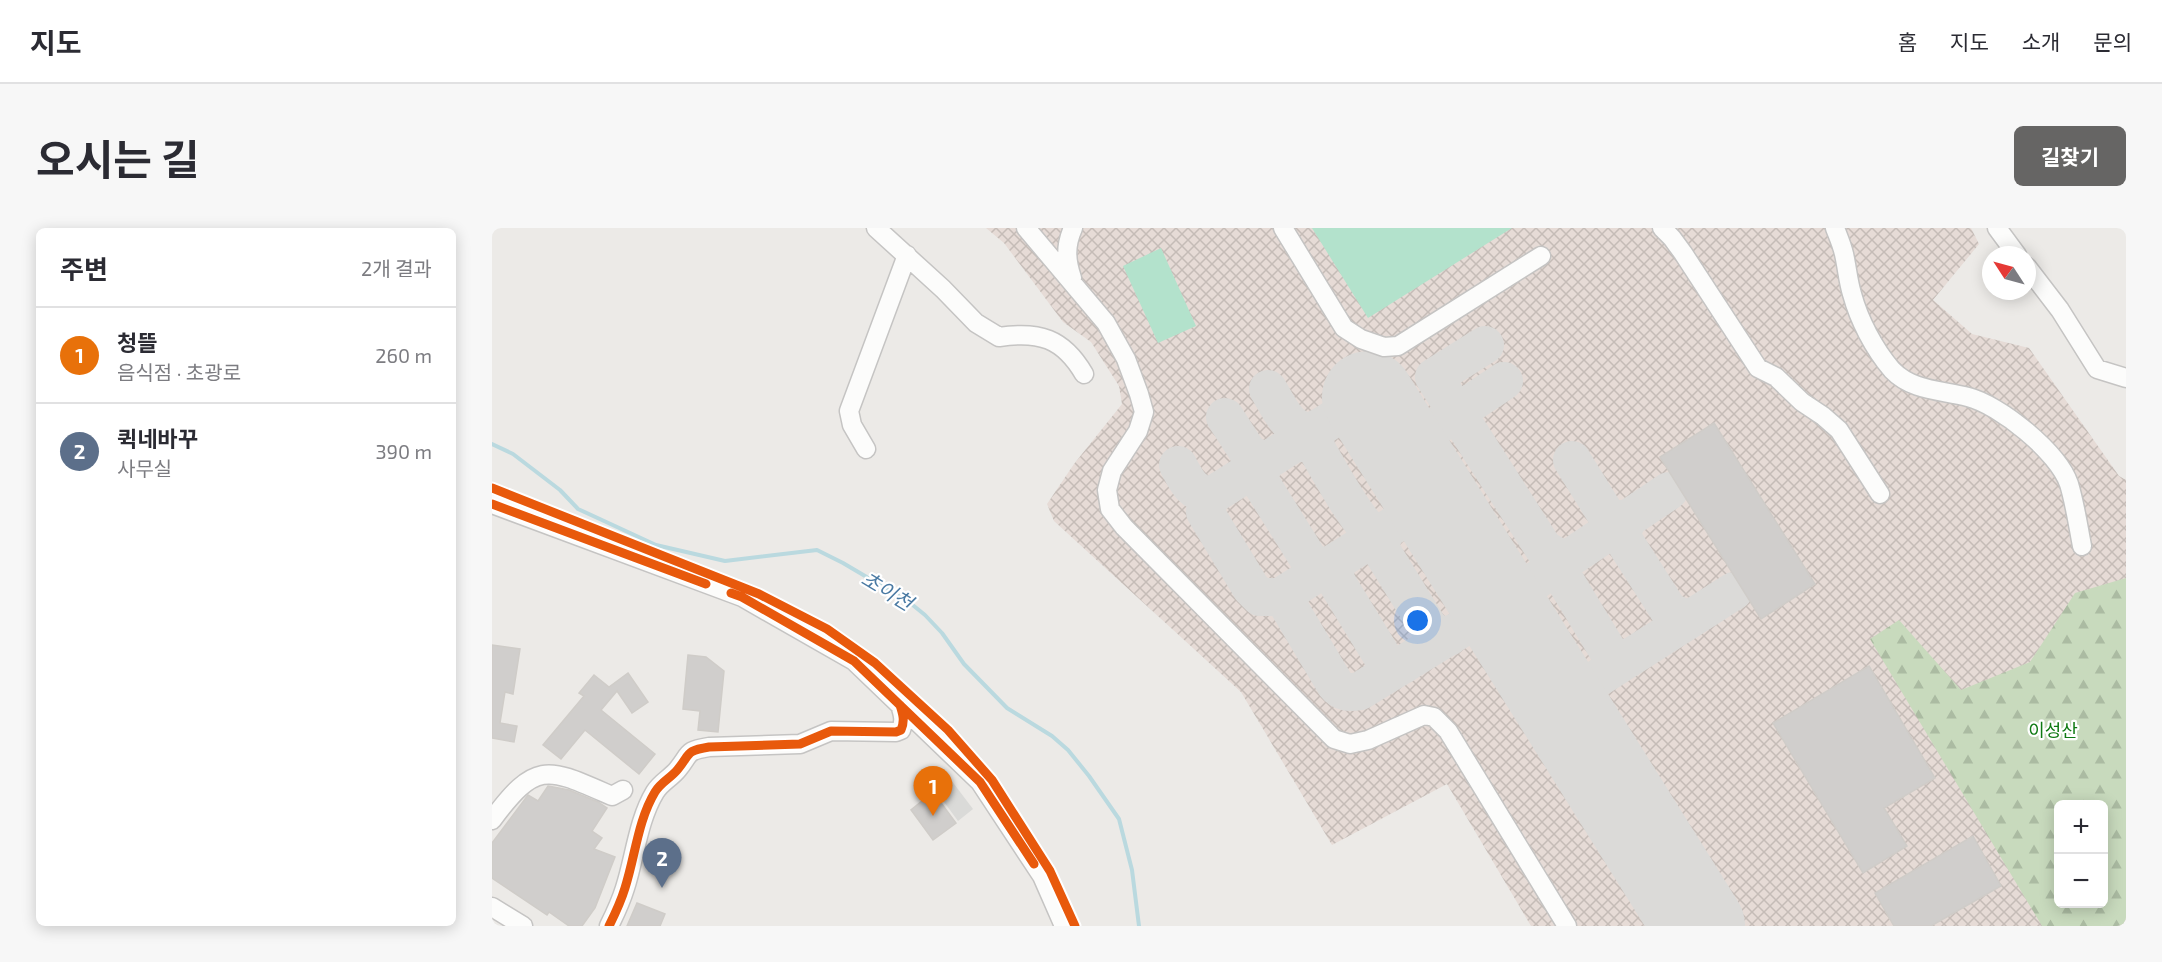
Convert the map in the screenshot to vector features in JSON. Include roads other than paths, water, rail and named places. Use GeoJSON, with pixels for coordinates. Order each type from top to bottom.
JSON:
{"type":"FeatureCollection","features":[{"type":"Feature","properties":{"kind":"street"},"geometry":{"type":"LineString","coordinates":[[876,228],[976,323],[999,337],[1021,334],[1049,339],[1074,357],[1084,374]]}},
{"type":"Feature","properties":{"kind":"street"},"geometry":{"type":"LineString","coordinates":[[1026,228],[1106,323],[1125,359],[1144,412],[1138,431],[1112,471],[1107,490],[1110,509],[1124,527],[1334,739],[1350,744],[1368,740],[1424,715],[1434,717],[1448,731],[1567,926]]}},
{"type":"Feature","properties":{"kind":"street"},"geometry":{"type":"LineString","coordinates":[[1073,228],[1068,240],[1066,258],[1074,284]]}},
{"type":"Feature","properties":{"kind":"street"},"geometry":{"type":"LineString","coordinates":[[1283,228],[1344,327],[1360,339],[1384,347],[1398,346],[1541,256]]}},
{"type":"Feature","properties":{"kind":"street"},"geometry":{"type":"LineString","coordinates":[[1662,228],[1672,238],[1758,368],[1776,378],[1802,402],[1839,430],[1880,494]]}},
{"type":"Feature","properties":{"kind":"street"},"geometry":{"type":"LineString","coordinates":[[1834,228],[1844,251],[1852,294],[1865,326],[1883,358],[1903,380],[1915,386],[1971,397],[1982,402],[2018,425],[2040,444],[2056,462],[2068,483],[2082,546]]}},
{"type":"Feature","properties":{"kind":"street"},"geometry":{"type":"LineString","coordinates":[[1996,228],[2011,246]]}},
{"type":"Feature","properties":{"kind":"street"},"geometry":{"type":"LineString","coordinates":[[866,449],[852,425],[849,411],[907,255]]}},
{"type":"Feature","properties":{"kind":"street"},"geometry":{"type":"LineString","coordinates":[[2036,279],[2060,310],[2097,369],[2126,378]]}},
{"type":"Feature","properties":{"kind":"street"},"geometry":{"type":"LineString","coordinates":[[492,504],[742,597],[854,661],[980,782],[1041,876],[1064,926]]}},
{"type":"Feature","properties":{"kind":"street"},"geometry":{"type":"LineString","coordinates":[[609,926],[625,888],[640,830],[654,794],[660,785],[679,768],[688,753],[695,749],[709,747],[800,744],[831,731],[896,732],[901,730],[904,722],[900,705]]}},
{"type":"Feature","properties":{"kind":"street"},"geometry":{"type":"LineString","coordinates":[[492,820],[519,785],[543,773],[567,776],[612,796],[623,790]]}},
{"type":"Feature","properties":{"kind":"street"},"geometry":{"type":"LineString","coordinates":[[492,907],[523,926]]}},
{"type":"Feature","properties":{"kind":"waterway","name":"초이천"},"geometry":{"type":"LineString","coordinates":[[492,444],[513,454],[560,490],[578,509],[656,545],[725,561],[817,550],[909,602],[942,633],[964,664],[1007,708],[1052,736],[1068,750],[1089,776],[1119,819],[1132,870],[1139,926]]}},
{"type":"Feature","properties":{"kind":"place","name":"청뜰"},"geometry":{"type":"Point","coordinates":[933,816]}},
{"type":"Feature","properties":{"kind":"place","name":"퀵네바꾸"},"geometry":{"type":"Point","coordinates":[662,888]}},
{"type":"Feature","properties":{"kind":"park label","name":"이성산"},"geometry":{"type":"Point","coordinates":[2053,731]}}]}
